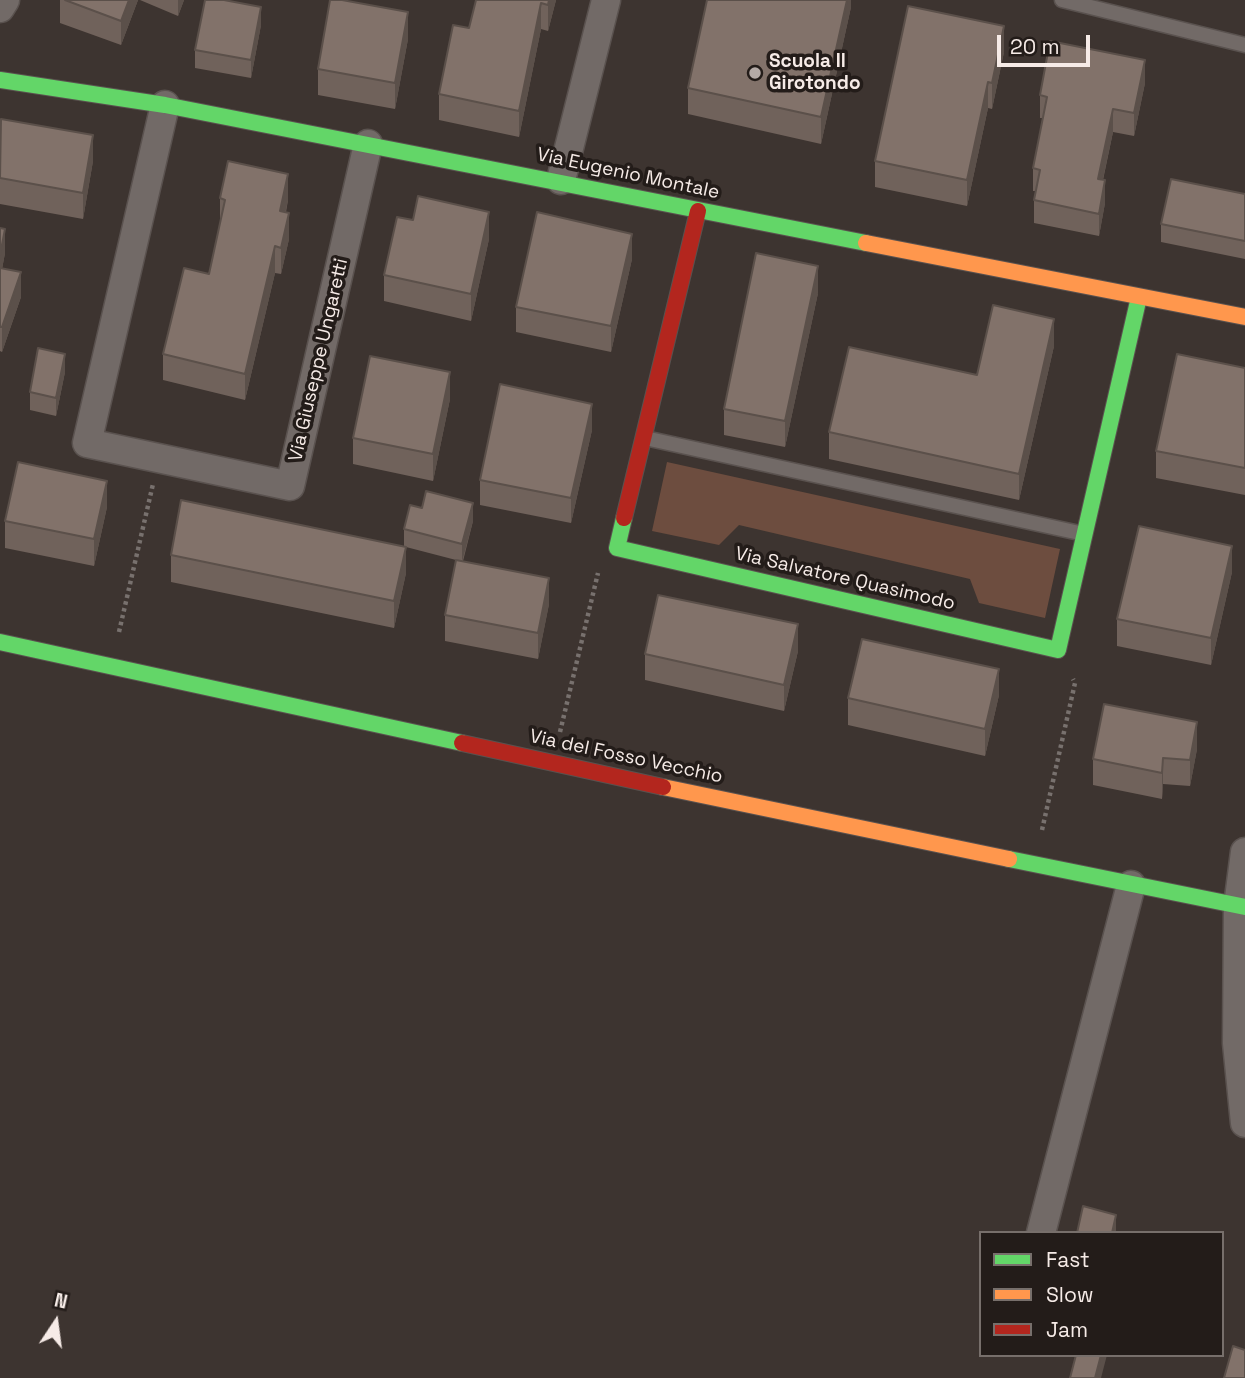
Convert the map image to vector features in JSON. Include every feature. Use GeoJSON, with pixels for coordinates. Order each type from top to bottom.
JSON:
{"type":"FeatureCollection","features":[{"type":"Feature","properties":{"kind":"street"},"geometry":{"type":"LineString","coordinates":[[0,8],[5,0]]}},
{"type":"Feature","properties":{"kind":"street"},"geometry":{"type":"LineString","coordinates":[[561,180],[606,0]]}},
{"type":"Feature","properties":{"kind":"street","name":"Via Eugenio Montale"},"geometry":{"type":"LineString","coordinates":[[0,80],[165,105],[561,180],[698,211],[1245,317]]}},
{"type":"Feature","properties":{"kind":"street","name":"Via Giuseppe Ungaretti"},"geometry":{"type":"LineString","coordinates":[[165,105],[87,443],[290,486],[368,144]]}},
{"type":"Feature","properties":{"kind":"street"},"geometry":{"type":"LineString","coordinates":[[617,548],[698,211]]}},
{"type":"Feature","properties":{"kind":"street"},"geometry":{"type":"LineString","coordinates":[[1058,650],[1139,297]]}},
{"type":"Feature","properties":{"kind":"street","name":"Via Salvatore Quasimodo"},"geometry":{"type":"LineString","coordinates":[[617,548],[1058,650]]}},
{"type":"Feature","properties":{"kind":"street","name":"Via del Fosso Vecchio"},"geometry":{"type":"LineString","coordinates":[[0,642],[553,763],[1034,865],[1242,906]]}},
{"type":"Feature","properties":{"kind":"street"},"geometry":{"type":"LineString","coordinates":[[1245,852],[1241,1044],[1245,1123]]}},
{"type":"Feature","properties":{"kind":"street"},"geometry":{"type":"LineString","coordinates":[[1042,1231],[1131,885]]}},
{"type":"Feature","properties":{"kind":"lane"},"geometry":{"type":"LineString","coordinates":[[1062,0],[1245,45]]}},
{"type":"Feature","properties":{"kind":"lane"},"geometry":{"type":"LineString","coordinates":[[644,438],[1085,534]]}},
{"type":"Feature","properties":{"kind":"path"},"geometry":{"type":"LineString","coordinates":[[112,666],[159,459]]}},
{"type":"Feature","properties":{"kind":"path"},"geometry":{"type":"LineString","coordinates":[[553,763],[597,574],[617,548]]}},
{"type":"Feature","properties":{"kind":"path"},"geometry":{"type":"LineString","coordinates":[[1034,865],[1075,683],[1058,650]]}},
{"type":"Feature","properties":{"kind":"shaded area"},"geometry":{"type":"Polygon","coordinates":[[[667,462],[1060,549],[1045,618],[979,603],[970,579],[739,525],[719,545],[652,531],[667,462]]]}},
{"type":"Feature","properties":{"kind":"building"},"geometry":{"type":"Polygon","coordinates":[[[65,0],[129,0],[121,21],[65,0]]]}},
{"type":"Feature","properties":{"kind":"building"},"geometry":{"type":"Polygon","coordinates":[[[205,0],[224,0],[261,7],[251,60],[195,50],[205,0]]]}},
{"type":"Feature","properties":{"kind":"building"},"geometry":{"type":"Polygon","coordinates":[[[330,0],[408,12],[395,83],[318,69],[330,0]]]}},
{"type":"Feature","properties":{"kind":"building"},"geometry":{"type":"Polygon","coordinates":[[[476,0],[549,0],[548,5],[541,3],[519,111],[439,94],[453,25],[469,28],[476,0]]]}},
{"type":"Feature","properties":{"kind":"building"},"geometry":{"type":"Polygon","coordinates":[[[707,0],[847,0],[821,117],[688,88],[707,0]]]}},
{"type":"Feature","properties":{"kind":"building"},"geometry":{"type":"Polygon","coordinates":[[[908,6],[1004,26],[992,83],[988,82],[967,180],[875,161],[908,6]]]}},
{"type":"Feature","properties":{"kind":"building"},"geometry":{"type":"Polygon","coordinates":[[[1050,41],[1145,60],[1134,113],[1113,109],[1098,179],[1105,180],[1099,214],[1034,200],[1040,170],[1033,168],[1047,97],[1040,95],[1050,41]]]}},
{"type":"Feature","properties":{"kind":"building"},"geometry":{"type":"Polygon","coordinates":[[[1,119],[93,135],[83,193],[0,178],[1,119]]]}},
{"type":"Feature","properties":{"kind":"building"},"geometry":{"type":"Polygon","coordinates":[[[228,161],[288,174],[280,211],[289,213],[281,248],[275,246],[245,374],[163,354],[184,268],[209,274],[225,200],[220,198],[228,161]]]}},
{"type":"Feature","properties":{"kind":"building"},"geometry":{"type":"Polygon","coordinates":[[[1171,179],[1245,194],[1245,241],[1161,224],[1171,179]]]}},
{"type":"Feature","properties":{"kind":"building"},"geometry":{"type":"Polygon","coordinates":[[[418,196],[489,212],[471,294],[384,275],[397,217],[413,220],[418,196]]]}},
{"type":"Feature","properties":{"kind":"building"},"geometry":{"type":"Polygon","coordinates":[[[537,212],[632,234],[611,326],[516,307],[537,212]]]}},
{"type":"Feature","properties":{"kind":"building"},"geometry":{"type":"Polygon","coordinates":[[[0,228],[5,229],[0,255],[0,228]]]}},
{"type":"Feature","properties":{"kind":"building"},"geometry":{"type":"Polygon","coordinates":[[[756,253],[818,266],[785,421],[724,409],[756,253]]]}},
{"type":"Feature","properties":{"kind":"building"},"geometry":{"type":"Polygon","coordinates":[[[0,268],[21,272],[2,327],[0,327],[0,268]]]}},
{"type":"Feature","properties":{"kind":"building"},"geometry":{"type":"Polygon","coordinates":[[[993,305],[1054,319],[1019,474],[829,432],[849,347],[977,375],[993,305]]]}},
{"type":"Feature","properties":{"kind":"building"},"geometry":{"type":"Polygon","coordinates":[[[38,348],[65,354],[56,398],[30,392],[38,348]]]}},
{"type":"Feature","properties":{"kind":"building"},"geometry":{"type":"Polygon","coordinates":[[[1177,354],[1245,368],[1245,468],[1156,451],[1177,354]]]}},
{"type":"Feature","properties":{"kind":"building"},"geometry":{"type":"Polygon","coordinates":[[[370,356],[450,372],[433,454],[353,438],[370,356]]]}},
{"type":"Feature","properties":{"kind":"building"},"geometry":{"type":"Polygon","coordinates":[[[500,384],[592,404],[571,498],[480,480],[500,384]]]}},
{"type":"Feature","properties":{"kind":"building"},"geometry":{"type":"Polygon","coordinates":[[[18,462],[107,481],[94,539],[5,521],[18,462]]]}},
{"type":"Feature","properties":{"kind":"building"},"geometry":{"type":"Polygon","coordinates":[[[426,491],[473,503],[462,544],[404,529],[410,505],[422,508],[426,491]]]}},
{"type":"Feature","properties":{"kind":"building"},"geometry":{"type":"Polygon","coordinates":[[[181,500],[406,547],[394,601],[171,555],[181,500]]]}},
{"type":"Feature","properties":{"kind":"building"},"geometry":{"type":"Polygon","coordinates":[[[1139,526],[1232,546],[1211,638],[1117,619],[1139,526]]]}},
{"type":"Feature","properties":{"kind":"building"},"geometry":{"type":"Polygon","coordinates":[[[456,560],[549,578],[538,633],[445,615],[456,560]]]}},
{"type":"Feature","properties":{"kind":"building"},"geometry":{"type":"Polygon","coordinates":[[[658,595],[798,624],[784,685],[645,654],[658,595]]]}},
{"type":"Feature","properties":{"kind":"building"},"geometry":{"type":"Polygon","coordinates":[[[862,639],[999,669],[985,729],[848,698],[862,639]]]}},
{"type":"Feature","properties":{"kind":"building"},"geometry":{"type":"Polygon","coordinates":[[[1104,704],[1197,722],[1190,760],[1163,758],[1162,773],[1093,759],[1104,704]]]}},
{"type":"Feature","properties":{"kind":"building"},"geometry":{"type":"Polygon","coordinates":[[[1083,1206],[1116,1215],[1112,1231],[1077,1231],[1083,1206]]]}},
{"type":"Feature","properties":{"kind":"building"},"geometry":{"type":"Polygon","coordinates":[[[1233,1346],[1245,1350],[1245,1378],[1224,1378],[1233,1346]]]}},
{"type":"Feature","properties":{"kind":"building"},"geometry":{"type":"Polygon","coordinates":[[[1075,1357],[1100,1357],[1095,1378],[1070,1378],[1075,1357]]]}},
{"type":"Feature","properties":{"kind":"traffic: fast"},"geometry":{"type":"LineString","coordinates":[[0,80],[165,105],[866,243]]}},
{"type":"Feature","properties":{"kind":"traffic: fast"},"geometry":{"type":"LineString","coordinates":[[624,518],[617,548],[1058,650],[1139,297]]}},
{"type":"Feature","properties":{"kind":"traffic: fast"},"geometry":{"type":"LineString","coordinates":[[0,642],[462,743]]}},
{"type":"Feature","properties":{"kind":"traffic: fast"},"geometry":{"type":"LineString","coordinates":[[1009,859],[1245,907]]}},
{"type":"Feature","properties":{"kind":"traffic: slow"},"geometry":{"type":"LineString","coordinates":[[866,243],[1245,317]]}},
{"type":"Feature","properties":{"kind":"traffic: slow"},"geometry":{"type":"LineString","coordinates":[[663,787],[1009,859]]}},
{"type":"Feature","properties":{"kind":"traffic: jam"},"geometry":{"type":"LineString","coordinates":[[624,518],[698,211]]}},
{"type":"Feature","properties":{"kind":"traffic: jam"},"geometry":{"type":"LineString","coordinates":[[462,743],[663,787]]}},
{"type":"Feature","properties":{"kind":"place","name":"Scuola Il Girotondo"},"geometry":{"type":"Point","coordinates":[755,73]}}]}
